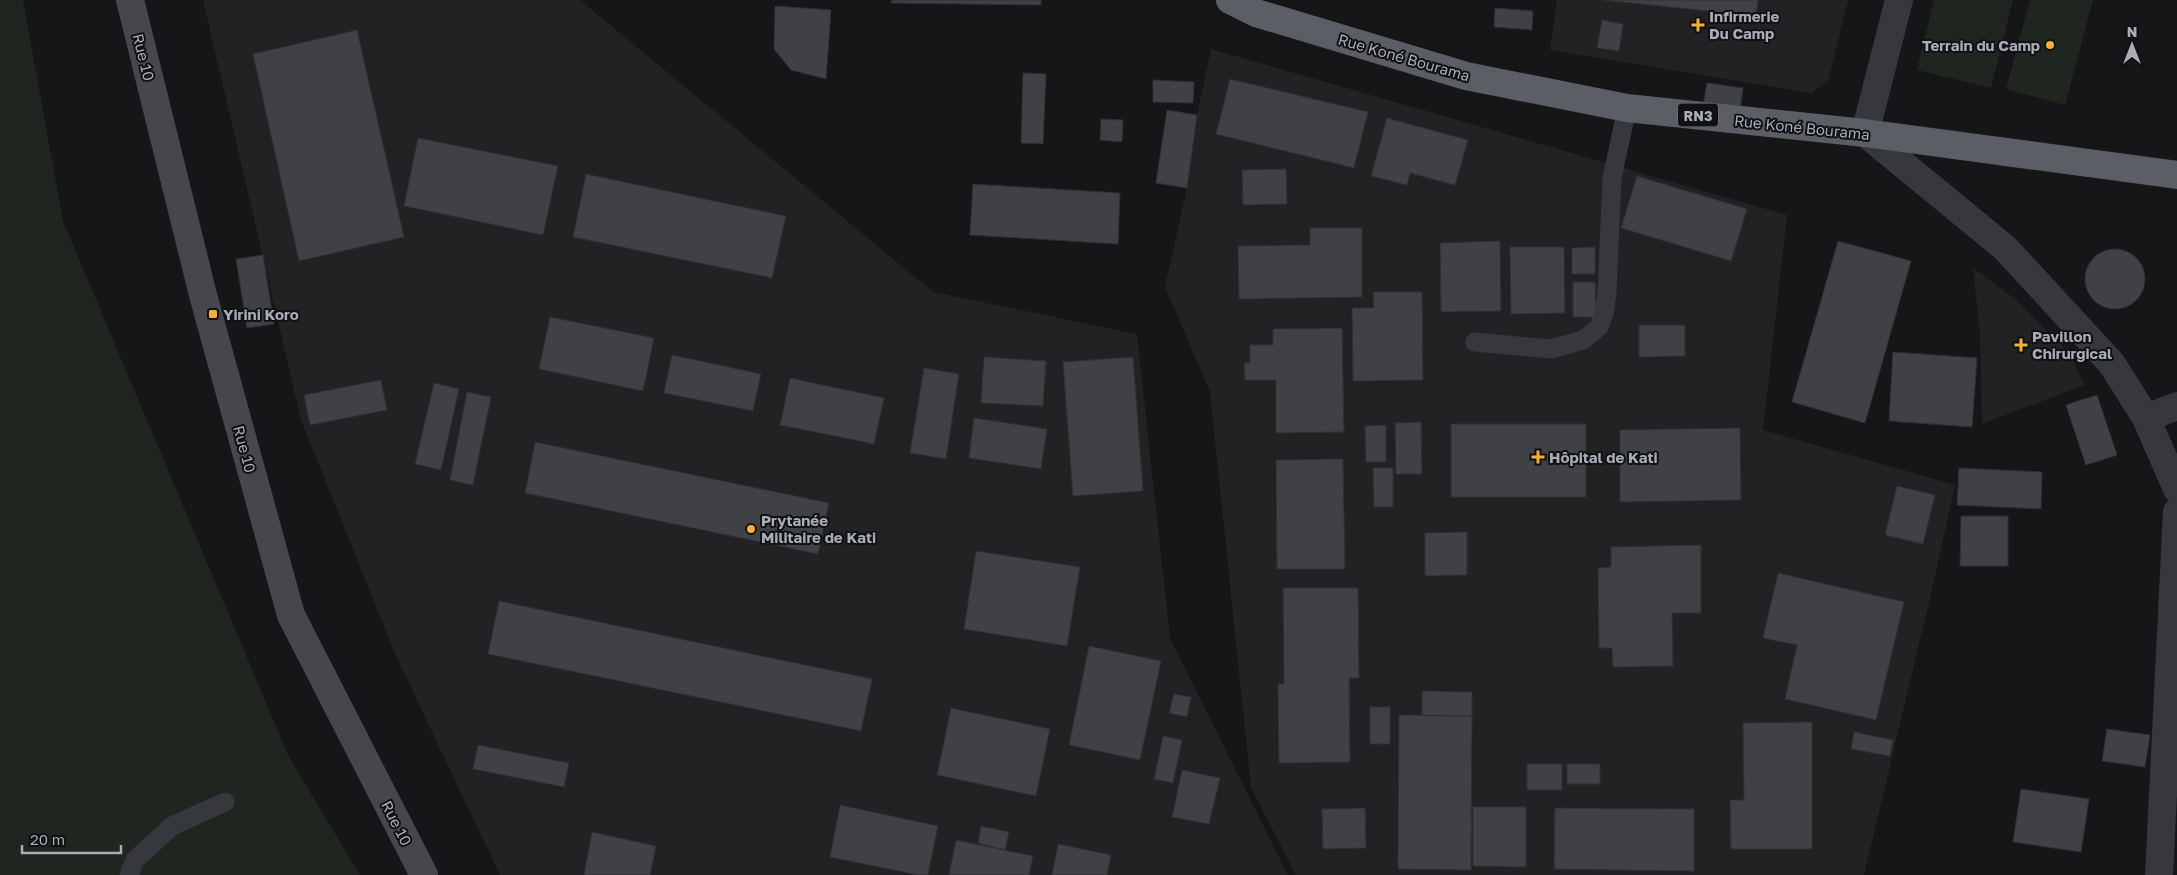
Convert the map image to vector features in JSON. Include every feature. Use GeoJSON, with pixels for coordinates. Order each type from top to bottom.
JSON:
{"type":"FeatureCollection","features":[{"type":"Feature","properties":{"kind":"highway","name":"Rue Koné Bourama"},"geometry":{"type":"LineString","coordinates":[[1230,0],[1256,13],[1466,76],[1627,108],[1865,133],[2177,175]]}},
{"type":"Feature","properties":{"kind":"main road","name":"Rue 10"},"geometry":{"type":"LineString","coordinates":[[130,0],[203,295],[291,615],[424,875]]}},
{"type":"Feature","properties":{"kind":"street"},"geometry":{"type":"LineString","coordinates":[[1899,0],[1865,133],[2005,248],[2112,364],[2146,418],[2177,489]]}},
{"type":"Feature","properties":{"kind":"street"},"geometry":{"type":"LineString","coordinates":[[2146,418],[2177,406]]}},
{"type":"Feature","properties":{"kind":"street"},"geometry":{"type":"LineString","coordinates":[[2159,875],[2177,512]]}},
{"type":"Feature","properties":{"kind":"lane"},"geometry":{"type":"LineString","coordinates":[[1475,342],[1551,349],[1583,340],[1599,326],[1604,313],[1607,293],[1612,178],[1627,108]]}},
{"type":"Feature","properties":{"kind":"lane"},"geometry":{"type":"LineString","coordinates":[[129,875],[134,860],[172,826],[224,802]]}},
{"type":"Feature","properties":{"kind":"shaded area"},"geometry":{"type":"Polygon","coordinates":[[[0,0],[23,0],[63,221],[289,757],[360,875],[0,875],[0,0]]]}},
{"type":"Feature","properties":{"kind":"shaded area","name":"Prytanée Militaire de Kati"},"geometry":{"type":"Polygon","coordinates":[[[203,0],[580,0],[933,292],[1137,334],[1170,638],[1288,875],[500,875],[396,656],[301,420],[203,0]]]}},
{"type":"Feature","properties":{"kind":"shaded area","name":"Infirmerie Du Camp"},"geometry":{"type":"Polygon","coordinates":[[[1557,0],[1848,0],[1828,81],[1812,93],[1550,50],[1557,0]]]}},
{"type":"Feature","properties":{"kind":"shaded area"},"geometry":{"type":"Polygon","coordinates":[[[1934,0],[2013,0],[1991,88],[1917,70],[1934,0]]]}},
{"type":"Feature","properties":{"kind":"shaded area","name":"Terrain du Camp"},"geometry":{"type":"Polygon","coordinates":[[[2030,0],[2093,0],[2065,105],[2006,89],[2030,0]]]}},
{"type":"Feature","properties":{"kind":"shaded area","name":"Hôpital de Kati"},"geometry":{"type":"Polygon","coordinates":[[[1211,49],[1787,215],[1763,430],[1955,485],[1864,875],[1296,875],[1251,788],[1210,392],[1165,287],[1187,188],[1197,115],[1211,49]]]}},
{"type":"Feature","properties":{"kind":"shaded area","name":"Pavillon Chirurgical"},"geometry":{"type":"Polygon","coordinates":[[[1973,268],[2014,298],[2070,354],[2085,385],[1982,424],[1980,335],[1973,268]]]}},
{"type":"Feature","properties":{"kind":"building"},"geometry":{"type":"Polygon","coordinates":[[[892,0],[1041,0],[1041,5],[891,3],[892,0]]]}},
{"type":"Feature","properties":{"kind":"building"},"geometry":{"type":"Polygon","coordinates":[[[1603,0],[1758,0],[1756,16],[1603,0]]]}},
{"type":"Feature","properties":{"kind":"building"},"geometry":{"type":"Polygon","coordinates":[[[775,6],[831,10],[826,79],[791,70],[774,49],[775,6]]]}},
{"type":"Feature","properties":{"kind":"building"},"geometry":{"type":"Polygon","coordinates":[[[1495,8],[1533,11],[1532,30],[1494,27],[1495,8]]]}},
{"type":"Feature","properties":{"kind":"building"},"geometry":{"type":"Polygon","coordinates":[[[1602,20],[1623,24],[1619,51],[1597,48],[1602,20]]]}},
{"type":"Feature","properties":{"kind":"building"},"geometry":{"type":"Polygon","coordinates":[[[357,30],[404,237],[299,261],[253,54],[357,30]]]}},
{"type":"Feature","properties":{"kind":"building"},"geometry":{"type":"Polygon","coordinates":[[[1023,73],[1046,74],[1043,144],[1021,143],[1023,73]]]}},
{"type":"Feature","properties":{"kind":"building"},"geometry":{"type":"Polygon","coordinates":[[[1230,79],[1368,112],[1354,168],[1216,134],[1230,79]]]}},
{"type":"Feature","properties":{"kind":"building"},"geometry":{"type":"Polygon","coordinates":[[[1153,80],[1194,82],[1193,103],[1153,102],[1153,80]]]}},
{"type":"Feature","properties":{"kind":"building"},"geometry":{"type":"Polygon","coordinates":[[[1707,83],[1743,88],[1740,111],[1703,106],[1707,83]]]}},
{"type":"Feature","properties":{"kind":"building"},"geometry":{"type":"Polygon","coordinates":[[[1167,110],[1197,115],[1187,188],[1156,183],[1167,110]]]}},
{"type":"Feature","properties":{"kind":"building"},"geometry":{"type":"Polygon","coordinates":[[[1387,118],[1468,140],[1455,185],[1410,173],[1407,185],[1371,176],[1387,118]]]}},
{"type":"Feature","properties":{"kind":"building"},"geometry":{"type":"Polygon","coordinates":[[[1101,119],[1123,120],[1122,142],[1100,140],[1101,119]]]}},
{"type":"Feature","properties":{"kind":"building"},"geometry":{"type":"Polygon","coordinates":[[[418,138],[558,166],[543,235],[404,206],[418,138]]]}},
{"type":"Feature","properties":{"kind":"building"},"geometry":{"type":"Polygon","coordinates":[[[1286,169],[1287,204],[1243,205],[1242,170],[1286,169]]]}},
{"type":"Feature","properties":{"kind":"building"},"geometry":{"type":"Polygon","coordinates":[[[586,174],[786,216],[772,278],[573,237],[586,174]]]}},
{"type":"Feature","properties":{"kind":"building"},"geometry":{"type":"Polygon","coordinates":[[[1637,176],[1747,209],[1731,261],[1621,228],[1637,176]]]}},
{"type":"Feature","properties":{"kind":"building"},"geometry":{"type":"Polygon","coordinates":[[[973,184],[1120,193],[1118,244],[970,235],[973,184]]]}},
{"type":"Feature","properties":{"kind":"building"},"geometry":{"type":"Polygon","coordinates":[[[1310,228],[1362,228],[1362,297],[1239,299],[1238,246],[1310,245],[1310,228]]]}},
{"type":"Feature","properties":{"kind":"building"},"geometry":{"type":"Polygon","coordinates":[[[1500,241],[1501,311],[1441,312],[1440,243],[1500,241]]]}},
{"type":"Feature","properties":{"kind":"building"},"geometry":{"type":"Polygon","coordinates":[[[1838,241],[1911,261],[1865,423],[1792,402],[1838,241]]]}},
{"type":"Feature","properties":{"kind":"building"},"geometry":{"type":"Polygon","coordinates":[[[1510,247],[1564,247],[1565,313],[1511,314],[1510,247]]]}},
{"type":"Feature","properties":{"kind":"building"},"geometry":{"type":"Polygon","coordinates":[[[1595,247],[1595,274],[1572,274],[1572,248],[1595,247]]]}},
{"type":"Feature","properties":{"kind":"building"},"geometry":{"type":"Polygon","coordinates":[[[2109,249],[2121,249],[2132,254],[2140,262],[2145,273],[2143,291],[2132,304],[2121,309],[2109,309],[2098,304],[2090,296],[2085,285],[2085,273],[2090,262],[2098,254],[2109,249]]]}},
{"type":"Feature","properties":{"kind":"building"},"geometry":{"type":"Polygon","coordinates":[[[263,255],[274,324],[247,328],[236,259],[263,255]]]}},
{"type":"Feature","properties":{"kind":"building"},"geometry":{"type":"Polygon","coordinates":[[[1573,282],[1595,282],[1596,317],[1573,317],[1573,282]]]}},
{"type":"Feature","properties":{"kind":"building"},"geometry":{"type":"Polygon","coordinates":[[[1373,292],[1422,292],[1423,380],[1353,381],[1352,308],[1374,308],[1373,292]]]}},
{"type":"Feature","properties":{"kind":"building"},"geometry":{"type":"Polygon","coordinates":[[[550,317],[654,338],[643,391],[539,369],[550,317]]]}},
{"type":"Feature","properties":{"kind":"building"},"geometry":{"type":"Polygon","coordinates":[[[1639,325],[1685,325],[1685,356],[1639,357],[1639,325]]]}},
{"type":"Feature","properties":{"kind":"building"},"geometry":{"type":"Polygon","coordinates":[[[1342,328],[1344,432],[1276,433],[1276,380],[1245,380],[1244,363],[1250,363],[1250,345],[1273,345],[1273,329],[1342,328]]]}},
{"type":"Feature","properties":{"kind":"building"},"geometry":{"type":"Polygon","coordinates":[[[1893,352],[1977,358],[1972,427],[1889,421],[1893,352]]]}},
{"type":"Feature","properties":{"kind":"building"},"geometry":{"type":"Polygon","coordinates":[[[672,355],[761,374],[753,411],[664,393],[672,355]]]}},
{"type":"Feature","properties":{"kind":"building"},"geometry":{"type":"Polygon","coordinates":[[[984,357],[1046,361],[1043,406],[981,403],[984,357]]]}},
{"type":"Feature","properties":{"kind":"building"},"geometry":{"type":"Polygon","coordinates":[[[1133,357],[1143,491],[1073,496],[1063,362],[1133,357]]]}},
{"type":"Feature","properties":{"kind":"building"},"geometry":{"type":"Polygon","coordinates":[[[924,368],[959,374],[946,459],[910,453],[924,368]]]}},
{"type":"Feature","properties":{"kind":"building"},"geometry":{"type":"Polygon","coordinates":[[[790,378],[884,398],[874,444],[780,425],[790,378]]]}},
{"type":"Feature","properties":{"kind":"building"},"geometry":{"type":"Polygon","coordinates":[[[381,380],[387,410],[310,425],[304,395],[381,380]]]}},
{"type":"Feature","properties":{"kind":"building"},"geometry":{"type":"Polygon","coordinates":[[[434,383],[459,389],[441,470],[415,464],[434,383]]]}},
{"type":"Feature","properties":{"kind":"building"},"geometry":{"type":"Polygon","coordinates":[[[467,392],[491,397],[473,485],[450,480],[467,392]]]}},
{"type":"Feature","properties":{"kind":"building"},"geometry":{"type":"Polygon","coordinates":[[[2097,395],[2117,455],[2086,465],[2066,405],[2097,395]]]}},
{"type":"Feature","properties":{"kind":"building"},"geometry":{"type":"Polygon","coordinates":[[[974,418],[1047,429],[1041,469],[969,458],[974,418]]]}},
{"type":"Feature","properties":{"kind":"building"},"geometry":{"type":"Polygon","coordinates":[[[1421,422],[1422,474],[1396,474],[1395,423],[1421,422]]]}},
{"type":"Feature","properties":{"kind":"building"},"geometry":{"type":"Polygon","coordinates":[[[1451,424],[1586,424],[1586,497],[1451,497],[1451,424]]]}},
{"type":"Feature","properties":{"kind":"building"},"geometry":{"type":"Polygon","coordinates":[[[1386,425],[1386,462],[1366,462],[1365,426],[1386,425]]]}},
{"type":"Feature","properties":{"kind":"building"},"geometry":{"type":"Polygon","coordinates":[[[1740,428],[1741,500],[1620,502],[1620,430],[1740,428]]]}},
{"type":"Feature","properties":{"kind":"building"},"geometry":{"type":"Polygon","coordinates":[[[535,442],[829,503],[818,554],[525,493],[535,442]]]}},
{"type":"Feature","properties":{"kind":"building"},"geometry":{"type":"Polygon","coordinates":[[[1343,459],[1345,569],[1277,569],[1276,460],[1343,459]]]}},
{"type":"Feature","properties":{"kind":"building"},"geometry":{"type":"Polygon","coordinates":[[[1373,468],[1393,468],[1393,507],[1374,507],[1373,468]]]}},
{"type":"Feature","properties":{"kind":"building"},"geometry":{"type":"Polygon","coordinates":[[[1959,468],[2042,472],[2041,509],[1957,505],[1959,468]]]}},
{"type":"Feature","properties":{"kind":"building"},"geometry":{"type":"Polygon","coordinates":[[[1897,486],[1935,495],[1923,544],[1885,535],[1897,486]]]}},
{"type":"Feature","properties":{"kind":"building"},"geometry":{"type":"Polygon","coordinates":[[[1961,516],[2008,516],[2008,566],[1960,566],[1961,516]]]}},
{"type":"Feature","properties":{"kind":"building"},"geometry":{"type":"Polygon","coordinates":[[[1467,532],[1467,575],[1425,576],[1425,533],[1467,532]]]}},
{"type":"Feature","properties":{"kind":"building"},"geometry":{"type":"Polygon","coordinates":[[[1701,545],[1701,613],[1672,613],[1673,666],[1613,667],[1612,648],[1599,648],[1598,568],[1611,567],[1611,547],[1701,545]]]}},
{"type":"Feature","properties":{"kind":"building"},"geometry":{"type":"Polygon","coordinates":[[[976,551],[1080,567],[1067,646],[964,629],[976,551]]]}},
{"type":"Feature","properties":{"kind":"building"},"geometry":{"type":"Polygon","coordinates":[[[1778,573],[1904,602],[1876,720],[1785,699],[1797,645],[1763,638],[1778,573]]]}},
{"type":"Feature","properties":{"kind":"building"},"geometry":{"type":"Polygon","coordinates":[[[1283,588],[1358,588],[1359,678],[1349,678],[1350,762],[1279,763],[1278,684],[1284,684],[1283,588]]]}},
{"type":"Feature","properties":{"kind":"building"},"geometry":{"type":"Polygon","coordinates":[[[499,601],[872,679],[861,731],[488,654],[499,601]]]}},
{"type":"Feature","properties":{"kind":"building"},"geometry":{"type":"Polygon","coordinates":[[[1089,646],[1161,661],[1140,760],[1069,745],[1089,646]]]}},
{"type":"Feature","properties":{"kind":"building"},"geometry":{"type":"Polygon","coordinates":[[[1422,691],[1472,692],[1472,716],[1422,716],[1422,691]]]}},
{"type":"Feature","properties":{"kind":"building"},"geometry":{"type":"Polygon","coordinates":[[[1174,694],[1191,697],[1187,717],[1169,713],[1174,694]]]}},
{"type":"Feature","properties":{"kind":"building"},"geometry":{"type":"Polygon","coordinates":[[[1370,707],[1390,707],[1390,744],[1370,744],[1370,707]]]}},
{"type":"Feature","properties":{"kind":"building"},"geometry":{"type":"Polygon","coordinates":[[[951,708],[1050,729],[1036,796],[937,775],[951,708]]]}},
{"type":"Feature","properties":{"kind":"building"},"geometry":{"type":"Polygon","coordinates":[[[1399,715],[1472,716],[1471,870],[1398,869],[1399,715]]]}},
{"type":"Feature","properties":{"kind":"building"},"geometry":{"type":"Polygon","coordinates":[[[1812,722],[1812,849],[1731,849],[1730,800],[1744,800],[1743,723],[1812,722]]]}},
{"type":"Feature","properties":{"kind":"building"},"geometry":{"type":"Polygon","coordinates":[[[2107,729],[2150,735],[2145,767],[2102,761],[2107,729]]]}},
{"type":"Feature","properties":{"kind":"building"},"geometry":{"type":"Polygon","coordinates":[[[1854,732],[1893,740],[1890,756],[1851,749],[1854,732]]]}},
{"type":"Feature","properties":{"kind":"building"},"geometry":{"type":"Polygon","coordinates":[[[1163,736],[1182,740],[1173,783],[1154,779],[1163,736]]]}},
{"type":"Feature","properties":{"kind":"building"},"geometry":{"type":"Polygon","coordinates":[[[478,745],[569,763],[564,787],[473,769],[478,745]]]}},
{"type":"Feature","properties":{"kind":"building"},"geometry":{"type":"Polygon","coordinates":[[[1527,764],[1562,764],[1562,790],[1527,790],[1527,764]]]}},
{"type":"Feature","properties":{"kind":"building"},"geometry":{"type":"Polygon","coordinates":[[[1567,764],[1600,764],[1600,784],[1567,784],[1567,764]]]}},
{"type":"Feature","properties":{"kind":"building"},"geometry":{"type":"Polygon","coordinates":[[[1182,770],[1220,778],[1209,824],[1172,817],[1182,770]]]}},
{"type":"Feature","properties":{"kind":"building"},"geometry":{"type":"Polygon","coordinates":[[[2021,789],[2089,799],[2081,852],[2013,842],[2021,789]]]}},
{"type":"Feature","properties":{"kind":"building"},"geometry":{"type":"Polygon","coordinates":[[[840,805],[938,826],[928,875],[918,875],[830,857],[840,805]]]}},
{"type":"Feature","properties":{"kind":"building"},"geometry":{"type":"Polygon","coordinates":[[[1473,807],[1526,807],[1526,867],[1473,866],[1473,807]]]}},
{"type":"Feature","properties":{"kind":"building"},"geometry":{"type":"Polygon","coordinates":[[[1365,808],[1366,848],[1323,849],[1322,809],[1365,808]]]}},
{"type":"Feature","properties":{"kind":"building"},"geometry":{"type":"Polygon","coordinates":[[[1555,808],[1694,809],[1694,871],[1554,869],[1555,808]]]}},
{"type":"Feature","properties":{"kind":"building"},"geometry":{"type":"Polygon","coordinates":[[[981,826],[1009,832],[1005,850],[978,843],[981,826]]]}},
{"type":"Feature","properties":{"kind":"building"},"geometry":{"type":"Polygon","coordinates":[[[592,832],[656,846],[650,875],[584,875],[592,832]]]}},
{"type":"Feature","properties":{"kind":"building"},"geometry":{"type":"Polygon","coordinates":[[[956,840],[1033,856],[1029,875],[949,875],[956,840]]]}},
{"type":"Feature","properties":{"kind":"building"},"geometry":{"type":"Polygon","coordinates":[[[1058,844],[1111,855],[1107,875],[1052,875],[1058,844]]]}},
{"type":"Feature","properties":{"kind":"place","name":"Infirmerie Du Camp"},"geometry":{"type":"Point","coordinates":[1698,25]}},
{"type":"Feature","properties":{"kind":"place","name":"Terrain du Camp"},"geometry":{"type":"Point","coordinates":[2050,45]}},
{"type":"Feature","properties":{"kind":"place","name":"Yirini Koro"},"geometry":{"type":"Point","coordinates":[213,314]}},
{"type":"Feature","properties":{"kind":"place","name":"Pavillon Chirurgical"},"geometry":{"type":"Point","coordinates":[2021,345]}},
{"type":"Feature","properties":{"kind":"place","name":"Hôpital de Kati"},"geometry":{"type":"Point","coordinates":[1538,457]}},
{"type":"Feature","properties":{"kind":"place","name":"Prytanée Militaire de Kati"},"geometry":{"type":"Point","coordinates":[751,529]}}]}
